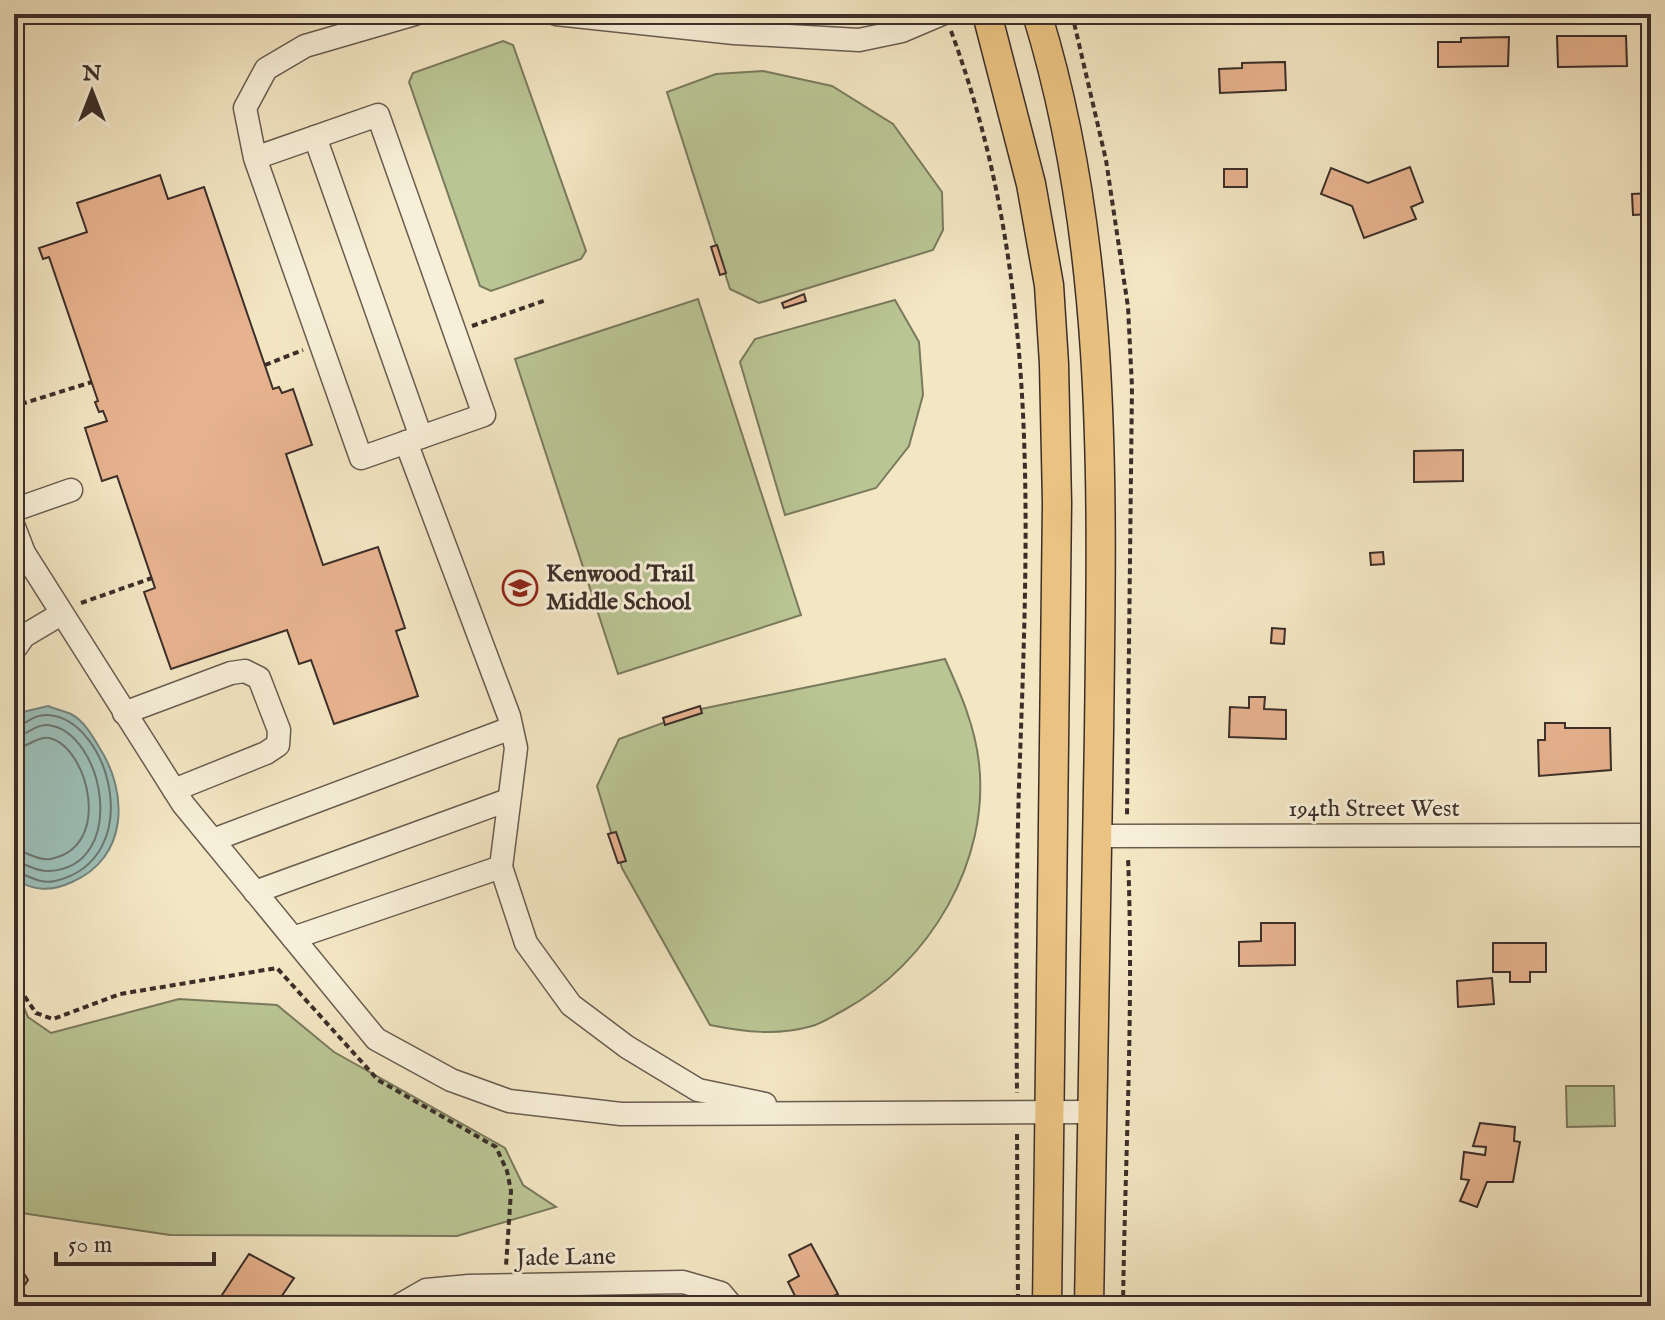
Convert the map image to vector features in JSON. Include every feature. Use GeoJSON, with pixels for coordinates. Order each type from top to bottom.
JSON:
{"type":"FeatureCollection","features":[{"type":"Feature","properties":{"kind":"main road"},"geometry":{"type":"LineString","coordinates":[[987,14],[1031,184],[1049,285],[1054,364],[1057,503],[1047,1306]]}},
{"type":"Feature","properties":{"kind":"main road"},"geometry":{"type":"LineString","coordinates":[[1037,14],[1061,103],[1081,214],[1099,381],[1097,836],[1089,1306]]}},
{"type":"Feature","properties":{"kind":"street"},"geometry":{"type":"LineString","coordinates":[[255,158],[378,115],[484,415],[361,458],[255,158],[245,108],[266,69],[305,46],[415,14]]}},
{"type":"Feature","properties":{"kind":"street"},"geometry":{"type":"LineString","coordinates":[[556,14],[734,33],[859,40],[946,20]]}},
{"type":"Feature","properties":{"kind":"street"},"geometry":{"type":"LineString","coordinates":[[315,137],[511,728],[516,748],[501,867],[526,943],[571,1005],[627,1047],[698,1090],[814,1114]]}},
{"type":"Feature","properties":{"kind":"street"},"geometry":{"type":"LineString","coordinates":[[14,510],[71,490]]}},
{"type":"Feature","properties":{"kind":"street"},"geometry":{"type":"LineString","coordinates":[[14,527],[24,553],[124,713],[174,790],[213,840],[376,1039],[451,1080],[509,1101],[621,1114],[1092,1112]]}},
{"type":"Feature","properties":{"kind":"street"},"geometry":{"type":"LineString","coordinates":[[14,650],[24,636],[59,610]]}},
{"type":"Feature","properties":{"kind":"street"},"geometry":{"type":"LineString","coordinates":[[124,713],[231,673],[245,671],[259,678],[279,730],[278,745],[266,753],[174,790]]}},
{"type":"Feature","properties":{"kind":"street"},"geometry":{"type":"LineString","coordinates":[[213,840],[511,728]]}},
{"type":"Feature","properties":{"kind":"street"},"geometry":{"type":"LineString","coordinates":[[255,892],[508,800]]}},
{"type":"Feature","properties":{"kind":"street","name":"194th Street West"},"geometry":{"type":"LineString","coordinates":[[1097,836],[1651,835]]}},
{"type":"Feature","properties":{"kind":"street"},"geometry":{"type":"LineString","coordinates":[[293,938],[501,867]]}},
{"type":"Feature","properties":{"kind":"street","name":"Jade Lane"},"geometry":{"type":"LineString","coordinates":[[398,1306],[426,1290],[505,1284],[683,1282],[721,1293],[732,1306]]}},
{"type":"Feature","properties":{"kind":"path"},"geometry":{"type":"LineString","coordinates":[[946,20],[973,91],[1000,196],[1017,317],[1027,463],[1019,802],[1018,1306]]}},
{"type":"Feature","properties":{"kind":"path"},"geometry":{"type":"LineString","coordinates":[[455,332],[546,300]]}},
{"type":"Feature","properties":{"kind":"path"},"geometry":{"type":"LineString","coordinates":[[265,365],[320,344]]}},
{"type":"Feature","properties":{"kind":"path"},"geometry":{"type":"LineString","coordinates":[[21,404],[92,382]]}},
{"type":"Feature","properties":{"kind":"path"},"geometry":{"type":"LineString","coordinates":[[59,610],[152,578]]}},
{"type":"Feature","properties":{"kind":"path"},"geometry":{"type":"LineString","coordinates":[[14,958],[23,994],[36,1013],[53,1019],[120,994],[277,968],[378,1080],[496,1147],[507,1171],[511,1191],[505,1284]]}},
{"type":"Feature","properties":{"kind":"green space"},"geometry":{"type":"Polygon","coordinates":[[[503,41],[513,45],[586,251],[581,259],[491,291],[480,286],[409,82],[413,73],[503,41]]]}},
{"type":"Feature","properties":{"kind":"green space"},"geometry":{"type":"Polygon","coordinates":[[[763,71],[832,86],[893,124],[942,192],[943,230],[933,250],[759,303],[730,289],[667,92],[716,74],[763,71]]]}},
{"type":"Feature","properties":{"kind":"green space"},"geometry":{"type":"Polygon","coordinates":[[[698,299],[801,615],[618,674],[515,359],[698,299]]]}},
{"type":"Feature","properties":{"kind":"green space"},"geometry":{"type":"Polygon","coordinates":[[[895,300],[919,342],[923,395],[909,446],[876,488],[785,515],[740,362],[755,339],[895,300]]]}},
{"type":"Feature","properties":{"kind":"green space"},"geometry":{"type":"Polygon","coordinates":[[[945,659],[974,736],[979,763],[980,800],[975,836],[964,872],[948,906],[903,965],[875,990],[824,1021],[799,1029],[774,1032],[710,1025],[622,868],[597,786],[619,739],[701,709],[945,659]]]}},
{"type":"Feature","properties":{"kind":"green space"},"geometry":{"type":"Polygon","coordinates":[[[14,984],[28,1017],[51,1033],[179,999],[277,1005],[334,1052],[505,1148],[523,1185],[556,1207],[457,1236],[170,1235],[14,1212],[14,984]]]}},
{"type":"Feature","properties":{"kind":"green space"},"geometry":{"type":"Polygon","coordinates":[[[1566,1086],[1614,1086],[1615,1126],[1567,1127],[1566,1086]]]}},
{"type":"Feature","properties":{"kind":"water"},"geometry":{"type":"Polygon","coordinates":[[[48,706],[80,720],[96,742],[115,784],[118,823],[104,857],[90,871],[72,882],[43,889],[14,879],[14,723],[23,712],[48,706]]]}},
{"type":"Feature","properties":{"kind":"building"},"geometry":{"type":"Polygon","coordinates":[[[1557,36],[1626,36],[1627,66],[1558,67],[1557,36]]]}},
{"type":"Feature","properties":{"kind":"building"},"geometry":{"type":"Polygon","coordinates":[[[1509,37],[1508,66],[1438,67],[1438,42],[1509,37]]]}},
{"type":"Feature","properties":{"kind":"building"},"geometry":{"type":"Polygon","coordinates":[[[1285,62],[1286,90],[1220,93],[1219,69],[1242,68],[1242,63],[1285,62]]]}},
{"type":"Feature","properties":{"kind":"building"},"geometry":{"type":"Polygon","coordinates":[[[1651,148],[1651,174],[1643,175],[1642,149],[1651,148]]]}},
{"type":"Feature","properties":{"kind":"building"},"geometry":{"type":"Polygon","coordinates":[[[1410,167],[1423,202],[1411,207],[1416,219],[1364,238],[1352,206],[1321,194],[1331,168],[1368,183],[1410,167]]]}},
{"type":"Feature","properties":{"kind":"building"},"geometry":{"type":"Polygon","coordinates":[[[1224,169],[1247,169],[1247,187],[1224,187],[1224,169]]]}},
{"type":"Feature","properties":{"kind":"building"},"geometry":{"type":"Polygon","coordinates":[[[160,175],[168,199],[204,187],[273,389],[279,387],[282,393],[293,389],[312,445],[286,454],[323,565],[378,547],[405,628],[396,631],[418,696],[334,724],[311,660],[299,664],[287,630],[171,669],[144,592],[155,588],[117,476],[102,481],[85,428],[107,421],[95,402],[98,401],[49,257],[43,259],[39,248],[87,232],[77,203],[160,175]]]}},
{"type":"Feature","properties":{"kind":"building"},"geometry":{"type":"Polygon","coordinates":[[[1651,193],[1651,214],[1633,215],[1632,194],[1651,193]]]}},
{"type":"Feature","properties":{"kind":"building"},"geometry":{"type":"Polygon","coordinates":[[[717,245],[726,273],[720,275],[711,247],[717,245]]]}},
{"type":"Feature","properties":{"kind":"building"},"geometry":{"type":"Polygon","coordinates":[[[804,294],[806,301],[784,308],[782,303],[804,294]]]}},
{"type":"Feature","properties":{"kind":"building"},"geometry":{"type":"Polygon","coordinates":[[[1463,450],[1463,481],[1414,482],[1414,451],[1463,450]]]}},
{"type":"Feature","properties":{"kind":"building"},"geometry":{"type":"Polygon","coordinates":[[[1383,552],[1384,564],[1371,565],[1370,553],[1383,552]]]}},
{"type":"Feature","properties":{"kind":"building"},"geometry":{"type":"Polygon","coordinates":[[[1272,628],[1285,629],[1284,644],[1271,643],[1272,628]]]}},
{"type":"Feature","properties":{"kind":"building"},"geometry":{"type":"Polygon","coordinates":[[[1249,697],[1265,697],[1264,709],[1286,710],[1286,739],[1229,737],[1230,707],[1249,708],[1249,697]]]}},
{"type":"Feature","properties":{"kind":"building"},"geometry":{"type":"Polygon","coordinates":[[[700,706],[702,713],[665,725],[663,718],[700,706]]]}},
{"type":"Feature","properties":{"kind":"building"},"geometry":{"type":"Polygon","coordinates":[[[1545,723],[1565,723],[1565,728],[1610,728],[1611,770],[1539,776],[1538,740],[1545,740],[1545,723]]]}},
{"type":"Feature","properties":{"kind":"building"},"geometry":{"type":"Polygon","coordinates":[[[616,832],[626,861],[618,863],[608,834],[616,832]]]}},
{"type":"Feature","properties":{"kind":"building"},"geometry":{"type":"Polygon","coordinates":[[[1261,923],[1295,923],[1295,965],[1239,966],[1239,942],[1261,941],[1261,923]]]}},
{"type":"Feature","properties":{"kind":"building"},"geometry":{"type":"Polygon","coordinates":[[[1493,943],[1546,943],[1546,972],[1530,972],[1530,982],[1510,982],[1510,972],[1493,972],[1493,943]]]}},
{"type":"Feature","properties":{"kind":"building"},"geometry":{"type":"Polygon","coordinates":[[[1492,978],[1494,1004],[1458,1007],[1457,981],[1492,978]]]}},
{"type":"Feature","properties":{"kind":"building"},"geometry":{"type":"Polygon","coordinates":[[[1480,1123],[1515,1127],[1514,1141],[1520,1142],[1513,1182],[1487,1182],[1477,1207],[1460,1201],[1469,1180],[1461,1179],[1464,1152],[1485,1155],[1486,1147],[1473,1146],[1480,1123]]]}},
{"type":"Feature","properties":{"kind":"building"},"geometry":{"type":"Polygon","coordinates":[[[1649,1181],[1651,1243],[1642,1242],[1642,1226],[1648,1226],[1649,1181]]]}},
{"type":"Feature","properties":{"kind":"building"},"geometry":{"type":"Polygon","coordinates":[[[811,1244],[838,1294],[813,1306],[800,1306],[788,1282],[799,1276],[789,1255],[811,1244]]]}},
{"type":"Feature","properties":{"kind":"building"},"geometry":{"type":"Polygon","coordinates":[[[249,1254],[294,1278],[275,1306],[260,1297],[254,1306],[239,1306],[222,1295],[249,1254]]]}},
{"type":"Feature","properties":{"kind":"building"},"geometry":{"type":"Polygon","coordinates":[[[14,1269],[28,1280],[20,1292],[38,1302],[35,1306],[14,1306],[14,1269]]]}},
{"type":"Feature","properties":{"kind":"place","name":"Kenwood Trail Middle School"},"geometry":{"type":"Point","coordinates":[520,588]}}]}
